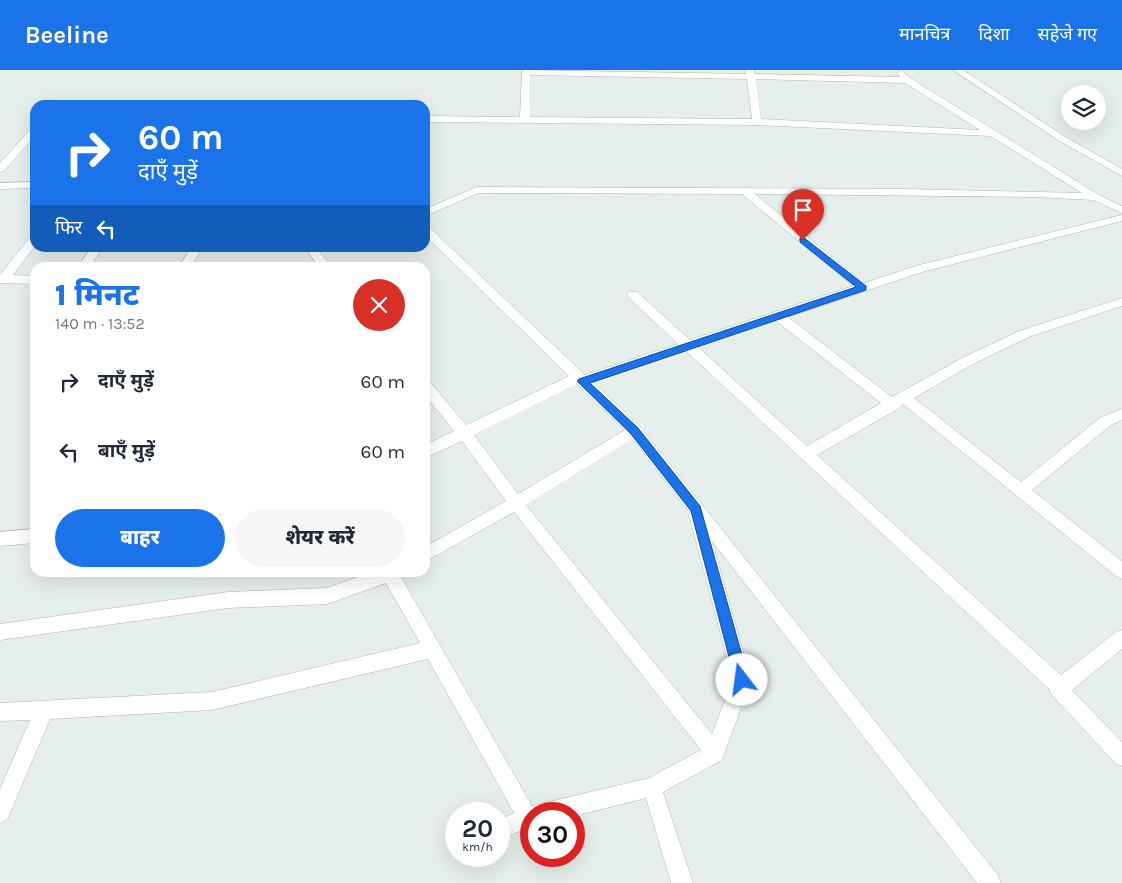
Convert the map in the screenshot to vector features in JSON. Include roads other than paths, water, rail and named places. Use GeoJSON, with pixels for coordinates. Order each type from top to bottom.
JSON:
{"type":"FeatureCollection","features":[{"type":"Feature","properties":{"kind":"street"},"geometry":{"type":"LineString","coordinates":[[899,70],[907,80],[1095,197],[1122,210]]}},
{"type":"Feature","properties":{"kind":"street"},"geometry":{"type":"LineString","coordinates":[[957,70],[1061,138],[1122,173]]}},
{"type":"Feature","properties":{"kind":"street"},"geometry":{"type":"LineString","coordinates":[[525,119],[526,72],[751,73],[907,80]]}},
{"type":"Feature","properties":{"kind":"street"},"geometry":{"type":"LineString","coordinates":[[751,73],[757,122]]}},
{"type":"Feature","properties":{"kind":"street"},"geometry":{"type":"LineString","coordinates":[[430,119],[757,122],[992,133]]}},
{"type":"Feature","properties":{"kind":"street"},"geometry":{"type":"LineString","coordinates":[[0,169],[30,136]]}},
{"type":"Feature","properties":{"kind":"street"},"geometry":{"type":"LineString","coordinates":[[0,186],[30,185]]}},
{"type":"Feature","properties":{"kind":"street"},"geometry":{"type":"LineString","coordinates":[[430,211],[477,190],[1023,194],[1095,197]]}},
{"type":"Feature","properties":{"kind":"street"},"geometry":{"type":"LineString","coordinates":[[744,191],[863,288]]}},
{"type":"Feature","properties":{"kind":"street"},"geometry":{"type":"LineString","coordinates":[[430,450],[580,379],[690,346],[919,270],[1122,218]]}},
{"type":"Feature","properties":{"kind":"street"},"geometry":{"type":"LineString","coordinates":[[430,234],[634,431],[990,883]]}},
{"type":"Feature","properties":{"kind":"street"},"geometry":{"type":"LineString","coordinates":[[2,279],[30,244]]}},
{"type":"Feature","properties":{"kind":"street"},"geometry":{"type":"LineString","coordinates":[[313,252],[322,262]]}},
{"type":"Feature","properties":{"kind":"street"},"geometry":{"type":"LineString","coordinates":[[2,279],[30,280]]}},
{"type":"Feature","properties":{"kind":"street"},"geometry":{"type":"LineString","coordinates":[[633,295],[1059,686],[1058,688],[1062,695],[1122,756]]}},
{"type":"Feature","properties":{"kind":"street"},"geometry":{"type":"LineString","coordinates":[[807,454],[899,402],[954,368],[1026,333],[1122,302]]}},
{"type":"Feature","properties":{"kind":"street"},"geometry":{"type":"LineString","coordinates":[[778,316],[1020,491],[1122,571]]}},
{"type":"Feature","properties":{"kind":"street"},"geometry":{"type":"LineString","coordinates":[[430,392],[715,753]]}},
{"type":"Feature","properties":{"kind":"street"},"geometry":{"type":"LineString","coordinates":[[1020,491],[1106,421],[1122,414]]}},
{"type":"Feature","properties":{"kind":"street"},"geometry":{"type":"LineString","coordinates":[[430,552],[516,503],[634,431]]}},
{"type":"Feature","properties":{"kind":"street"},"geometry":{"type":"LineString","coordinates":[[585,803],[652,787],[715,753],[742,680],[696,509]]}},
{"type":"Feature","properties":{"kind":"street"},"geometry":{"type":"LineString","coordinates":[[0,539],[30,536]]}},
{"type":"Feature","properties":{"kind":"street"},"geometry":{"type":"LineString","coordinates":[[0,632],[228,600],[327,596],[380,577]]}},
{"type":"Feature","properties":{"kind":"street"},"geometry":{"type":"LineString","coordinates":[[393,577],[432,649],[524,802]]}},
{"type":"Feature","properties":{"kind":"street"},"geometry":{"type":"LineString","coordinates":[[1059,686],[1122,638]]}},
{"type":"Feature","properties":{"kind":"street"},"geometry":{"type":"LineString","coordinates":[[0,712],[212,701],[432,649]]}},
{"type":"Feature","properties":{"kind":"street"},"geometry":{"type":"LineString","coordinates":[[0,813],[44,710]]}},
{"type":"Feature","properties":{"kind":"street"},"geometry":{"type":"LineString","coordinates":[[652,787],[682,883]]}}]}
